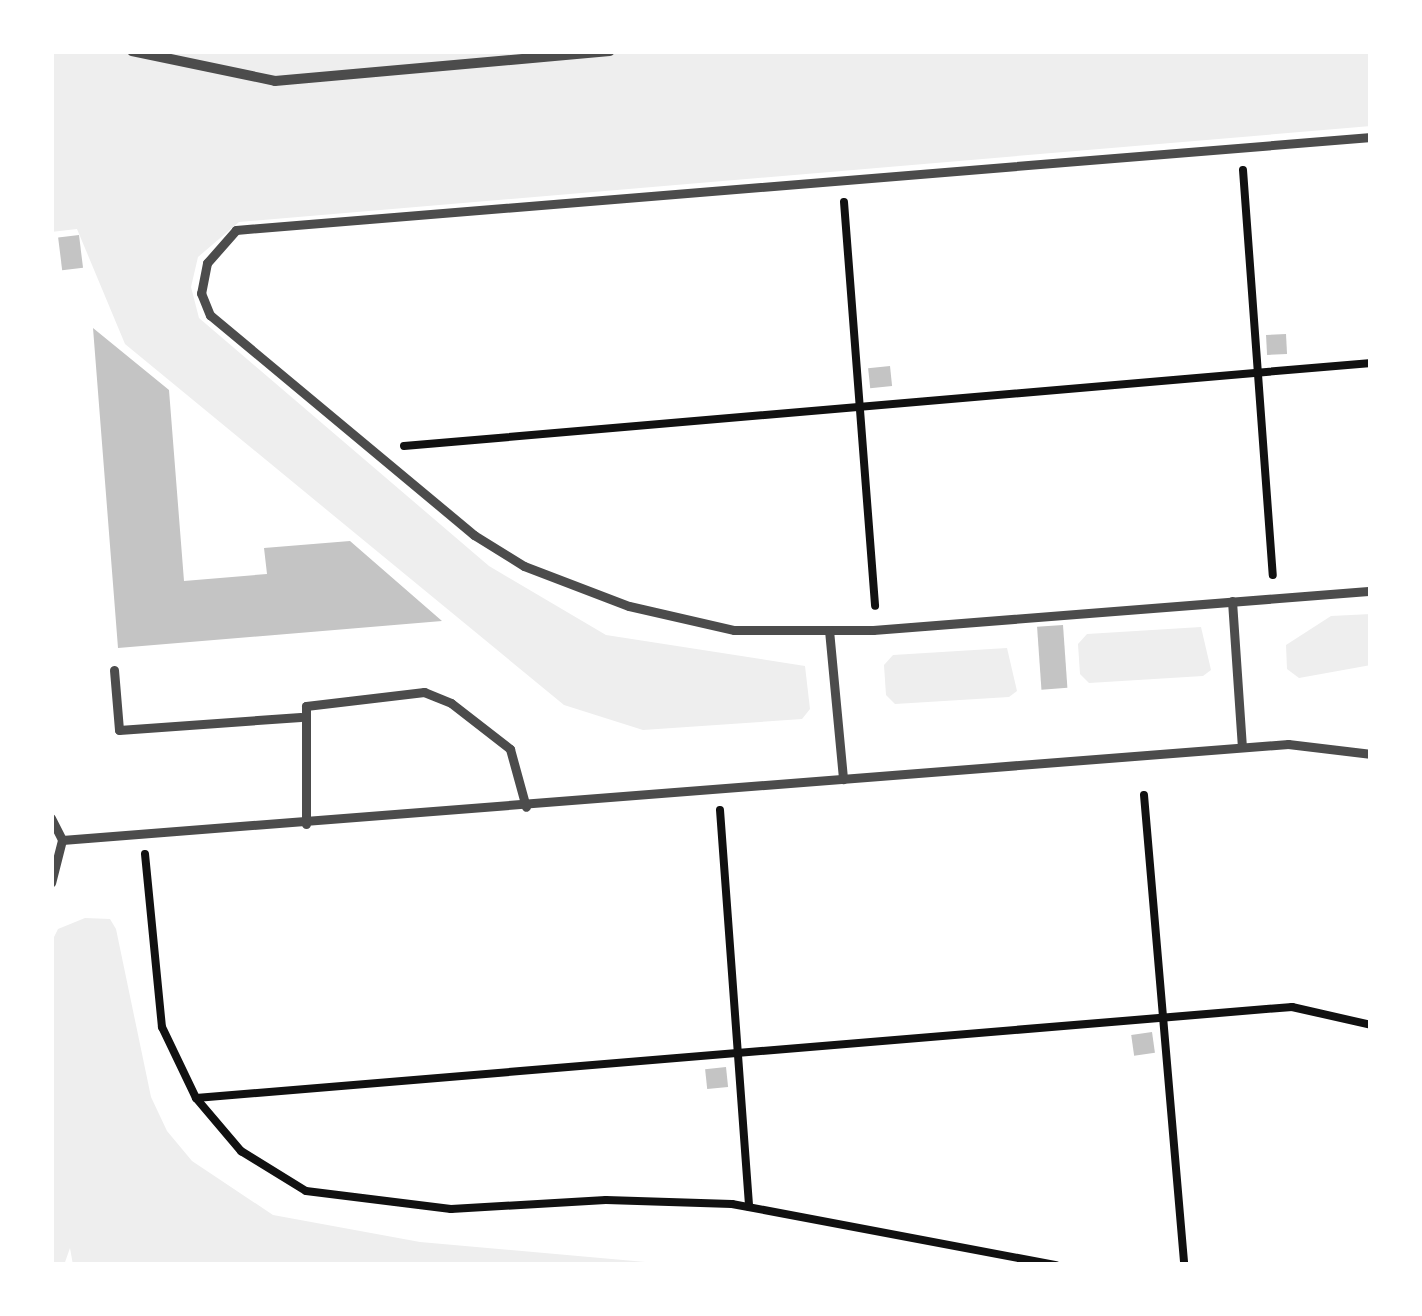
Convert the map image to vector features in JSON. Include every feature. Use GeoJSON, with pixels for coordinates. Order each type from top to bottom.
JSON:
{"type":"FeatureCollection","features":[{"type":"Feature","properties":{"kind":"street"},"geometry":{"type":"LineString","coordinates":[[132,51],[275,81],[610,51]]}},
{"type":"Feature","properties":{"kind":"lane"},"geometry":{"type":"LineString","coordinates":[[1371,137],[236,230],[207,262],[201,293],[210,316],[474,535],[524,566],[628,606],[734,630],[829,630],[1371,590]]}},
{"type":"Feature","properties":{"kind":"lane"},"geometry":{"type":"LineString","coordinates":[[1232,602],[1242,747]]}},
{"type":"Feature","properties":{"kind":"lane"},"geometry":{"type":"LineString","coordinates":[[829,630],[843,778]]}},
{"type":"Feature","properties":{"kind":"lane"},"geometry":{"type":"LineString","coordinates":[[114,670],[118,730],[301,717]]}},
{"type":"Feature","properties":{"kind":"lane"},"geometry":{"type":"LineString","coordinates":[[307,824],[301,717],[313,702],[436,694],[511,749],[526,807]]}},
{"type":"Feature","properties":{"kind":"lane"},"geometry":{"type":"LineString","coordinates":[[62,840],[1242,747],[1371,754]]}},
{"type":"Feature","properties":{"kind":"lane"},"geometry":{"type":"LineString","coordinates":[[51,818],[62,840],[51,883]]}},
{"type":"Feature","properties":{"kind":"path"},"geometry":{"type":"LineString","coordinates":[[1219,171],[1264,167]]}},
{"type":"Feature","properties":{"kind":"path"},"geometry":{"type":"LineString","coordinates":[[1243,169],[1273,575]]}},
{"type":"Feature","properties":{"kind":"path"},"geometry":{"type":"LineString","coordinates":[[820,204],[867,200]]}},
{"type":"Feature","properties":{"kind":"path"},"geometry":{"type":"LineString","coordinates":[[844,202],[875,608]]}},
{"type":"Feature","properties":{"kind":"path"},"geometry":{"type":"LineString","coordinates":[[401,446],[1371,363]]}},
{"type":"Feature","properties":{"kind":"path"},"geometry":{"type":"LineString","coordinates":[[384,433],[417,460]]}},
{"type":"Feature","properties":{"kind":"path"},"geometry":{"type":"LineString","coordinates":[[1256,576],[1293,573]]}},
{"type":"Feature","properties":{"kind":"path"},"geometry":{"type":"LineString","coordinates":[[852,608],[899,606]]}},
{"type":"Feature","properties":{"kind":"path"},"geometry":{"type":"LineString","coordinates":[[1144,795],[1168,1016],[1184,1265]]}},
{"type":"Feature","properties":{"kind":"path"},"geometry":{"type":"LineString","coordinates":[[719,800],[749,1207]]}},
{"type":"Feature","properties":{"kind":"path"},"geometry":{"type":"LineString","coordinates":[[144,834],[161,1028],[196,1098],[241,1151],[305,1191],[451,1209],[606,1200],[749,1207],[1056,1265]]}},
{"type":"Feature","properties":{"kind":"path"},"geometry":{"type":"LineString","coordinates":[[196,1098],[1292,1007],[1371,1025]]}},
{"type":"Feature","properties":{"kind":"shaded area"},"geometry":{"type":"Polygon","coordinates":[[[51,51],[1371,51],[1371,126],[239,222],[198,257],[191,287],[199,318],[489,566],[606,635],[805,666],[810,709],[802,719],[643,730],[564,705],[125,344],[77,229],[51,232],[51,51]]]}},
{"type":"Feature","properties":{"kind":"shaded area"},"geometry":{"type":"Polygon","coordinates":[[[1371,614],[1371,665],[1299,678],[1287,669],[1286,645],[1331,616],[1371,614]]]}},
{"type":"Feature","properties":{"kind":"shaded area"},"geometry":{"type":"Polygon","coordinates":[[[1201,627],[1211,670],[1203,676],[1089,683],[1080,674],[1078,644],[1087,634],[1201,627]]]}},
{"type":"Feature","properties":{"kind":"shaded area"},"geometry":{"type":"Polygon","coordinates":[[[1007,648],[1017,691],[1009,697],[895,704],[886,695],[884,665],[893,655],[1007,648]]]}},
{"type":"Feature","properties":{"kind":"shaded area"},"geometry":{"type":"Polygon","coordinates":[[[85,918],[110,919],[116,929],[151,1097],[167,1131],[192,1161],[273,1215],[420,1242],[679,1265],[73,1265],[70,1248],[64,1265],[51,1265],[51,943],[58,929],[85,918]]]}},
{"type":"Feature","properties":{"kind":"building"},"geometry":{"type":"Polygon","coordinates":[[[79,235],[83,268],[62,270],[58,238],[79,235]]]}},
{"type":"Feature","properties":{"kind":"building"},"geometry":{"type":"Polygon","coordinates":[[[93,328],[169,390],[184,581],[267,574],[264,548],[350,541],[442,621],[118,648],[93,328]]]}},
{"type":"Feature","properties":{"kind":"building"},"geometry":{"type":"Polygon","coordinates":[[[1286,334],[1287,354],[1267,355],[1266,335],[1286,334]]]}},
{"type":"Feature","properties":{"kind":"building"},"geometry":{"type":"Polygon","coordinates":[[[890,366],[892,386],[870,388],[868,368],[890,366]]]}},
{"type":"Feature","properties":{"kind":"building"},"geometry":{"type":"Polygon","coordinates":[[[1063,625],[1067,688],[1041,690],[1037,627],[1063,625]]]}},
{"type":"Feature","properties":{"kind":"building"},"geometry":{"type":"Polygon","coordinates":[[[1152,1032],[1155,1053],[1134,1056],[1131,1035],[1152,1032]]]}},
{"type":"Feature","properties":{"kind":"building"},"geometry":{"type":"Polygon","coordinates":[[[726,1067],[728,1087],[707,1089],[705,1069],[726,1067]]]}}]}
